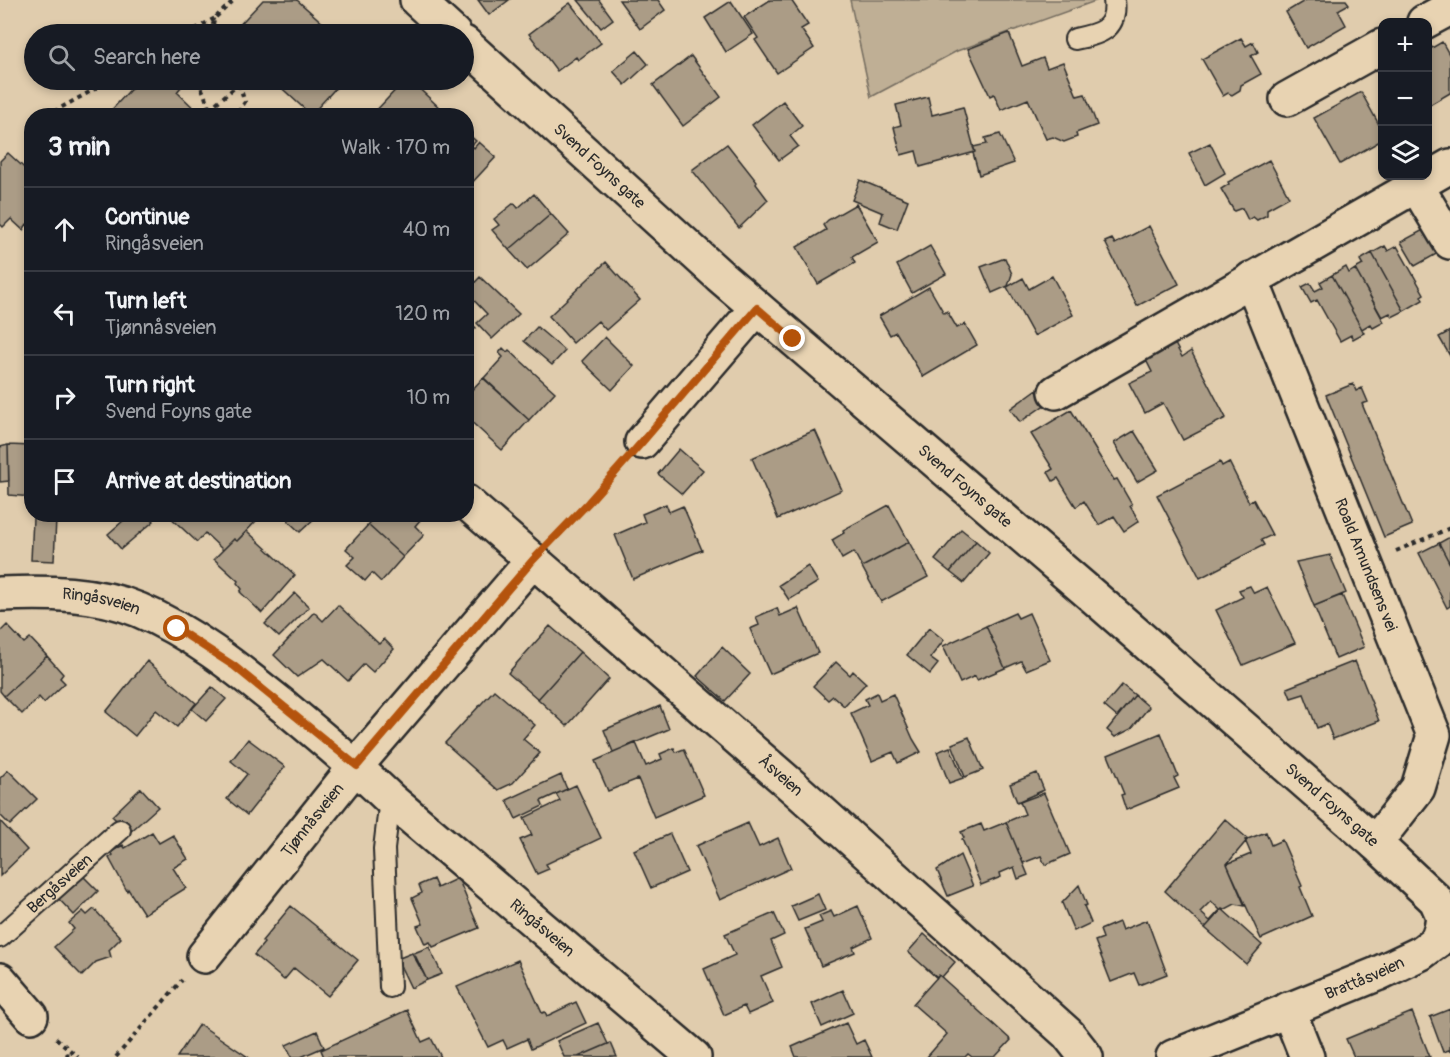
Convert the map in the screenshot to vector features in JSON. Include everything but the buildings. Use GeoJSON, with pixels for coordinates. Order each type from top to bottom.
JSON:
{"type":"FeatureCollection","features":[{"type":"Feature","properties":{"kind":"street"},"geometry":{"type":"LineString","coordinates":[[417,0],[443,24]]}},
{"type":"Feature","properties":{"kind":"street"},"geometry":{"type":"LineString","coordinates":[[1431,18],[1450,8]]}},
{"type":"Feature","properties":{"kind":"street"},"geometry":{"type":"LineString","coordinates":[[1287,99],[1378,49]]}},
{"type":"Feature","properties":{"kind":"street","name":"Svend Foyns gate"},"geometry":{"type":"LineString","coordinates":[[474,52],[757,308],[1095,598],[1375,843],[1436,900],[1443,916],[1441,929],[1443,945]]}},
{"type":"Feature","properties":{"kind":"street"},"geometry":{"type":"LineString","coordinates":[[1056,392],[1450,166]]}},
{"type":"Feature","properties":{"kind":"street"},"geometry":{"type":"LineString","coordinates":[[1416,185],[1450,242]]}},
{"type":"Feature","properties":{"kind":"street","name":"Roald Amundsens vei"},"geometry":{"type":"LineString","coordinates":[[1251,279],[1434,735],[1418,788],[1375,843]]}},
{"type":"Feature","properties":{"kind":"street"},"geometry":{"type":"LineString","coordinates":[[642,442],[757,308]]}},
{"type":"Feature","properties":{"kind":"street","name":"Åsveien"},"geometry":{"type":"LineString","coordinates":[[474,509],[798,791],[1068,1034],[1086,1057]]}},
{"type":"Feature","properties":{"kind":"street","name":"Tjønnåsveien"},"geometry":{"type":"LineString","coordinates":[[204,956],[357,766],[533,560]]}},
{"type":"Feature","properties":{"kind":"street","name":"Ringåsveien"},"geometry":{"type":"LineString","coordinates":[[0,594],[49,592],[83,596],[138,609],[177,629],[234,666],[357,766],[390,799],[694,1057]]}},
{"type":"Feature","properties":{"kind":"street","name":"Brattåsveien"},"geometry":{"type":"LineString","coordinates":[[1173,1057],[1443,945]]}},
{"type":"Feature","properties":{"kind":"street"},"geometry":{"type":"LineString","coordinates":[[0,980],[31,1016]]}},
{"type":"Feature","properties":{"kind":"street"},"geometry":{"type":"LineString","coordinates":[[1288,1009],[1307,1057]]}},
{"type":"Feature","properties":{"kind":"lane"},"geometry":{"type":"LineString","coordinates":[[1075,39],[1102,31],[1111,23],[1115,10],[1114,0]]}},
{"type":"Feature","properties":{"kind":"lane"},"geometry":{"type":"LineString","coordinates":[[390,799],[384,849],[390,987]]}},
{"type":"Feature","properties":{"kind":"lane","name":"Bergåsveien"},"geometry":{"type":"LineString","coordinates":[[0,937],[120,830]]}},
{"type":"Feature","properties":{"kind":"path"},"geometry":{"type":"LineString","coordinates":[[206,24],[216,18],[234,0]]}},
{"type":"Feature","properties":{"kind":"path"},"geometry":{"type":"LineString","coordinates":[[214,24],[216,18]]}},
{"type":"Feature","properties":{"kind":"path"},"geometry":{"type":"LineString","coordinates":[[60,108],[93,90]]}},
{"type":"Feature","properties":{"kind":"path"},"geometry":{"type":"LineString","coordinates":[[202,90],[209,108]]}},
{"type":"Feature","properties":{"kind":"path"},"geometry":{"type":"LineString","coordinates":[[210,108],[232,90]]}},
{"type":"Feature","properties":{"kind":"path"},"geometry":{"type":"LineString","coordinates":[[241,90],[245,102],[241,108]]}},
{"type":"Feature","properties":{"kind":"path"},"geometry":{"type":"LineString","coordinates":[[533,560],[642,442]]}},
{"type":"Feature","properties":{"kind":"path"},"geometry":{"type":"LineString","coordinates":[[1366,564],[1450,528]]}},
{"type":"Feature","properties":{"kind":"path"},"geometry":{"type":"LineString","coordinates":[[116,1057],[204,956]]}},
{"type":"Feature","properties":{"kind":"path"},"geometry":{"type":"LineString","coordinates":[[67,1057],[68,1050]]}},
{"type":"Feature","properties":{"kind":"shaded area"},"geometry":{"type":"Polygon","coordinates":[[[850,0],[1098,0],[957,51],[871,97],[850,0]]]}},
{"type":"Feature","properties":{"kind":"route"},"geometry":{"type":"LineString","coordinates":[[177,629],[234,666],[357,766],[533,560],[588,503],[757,308],[793,339]]}}]}
